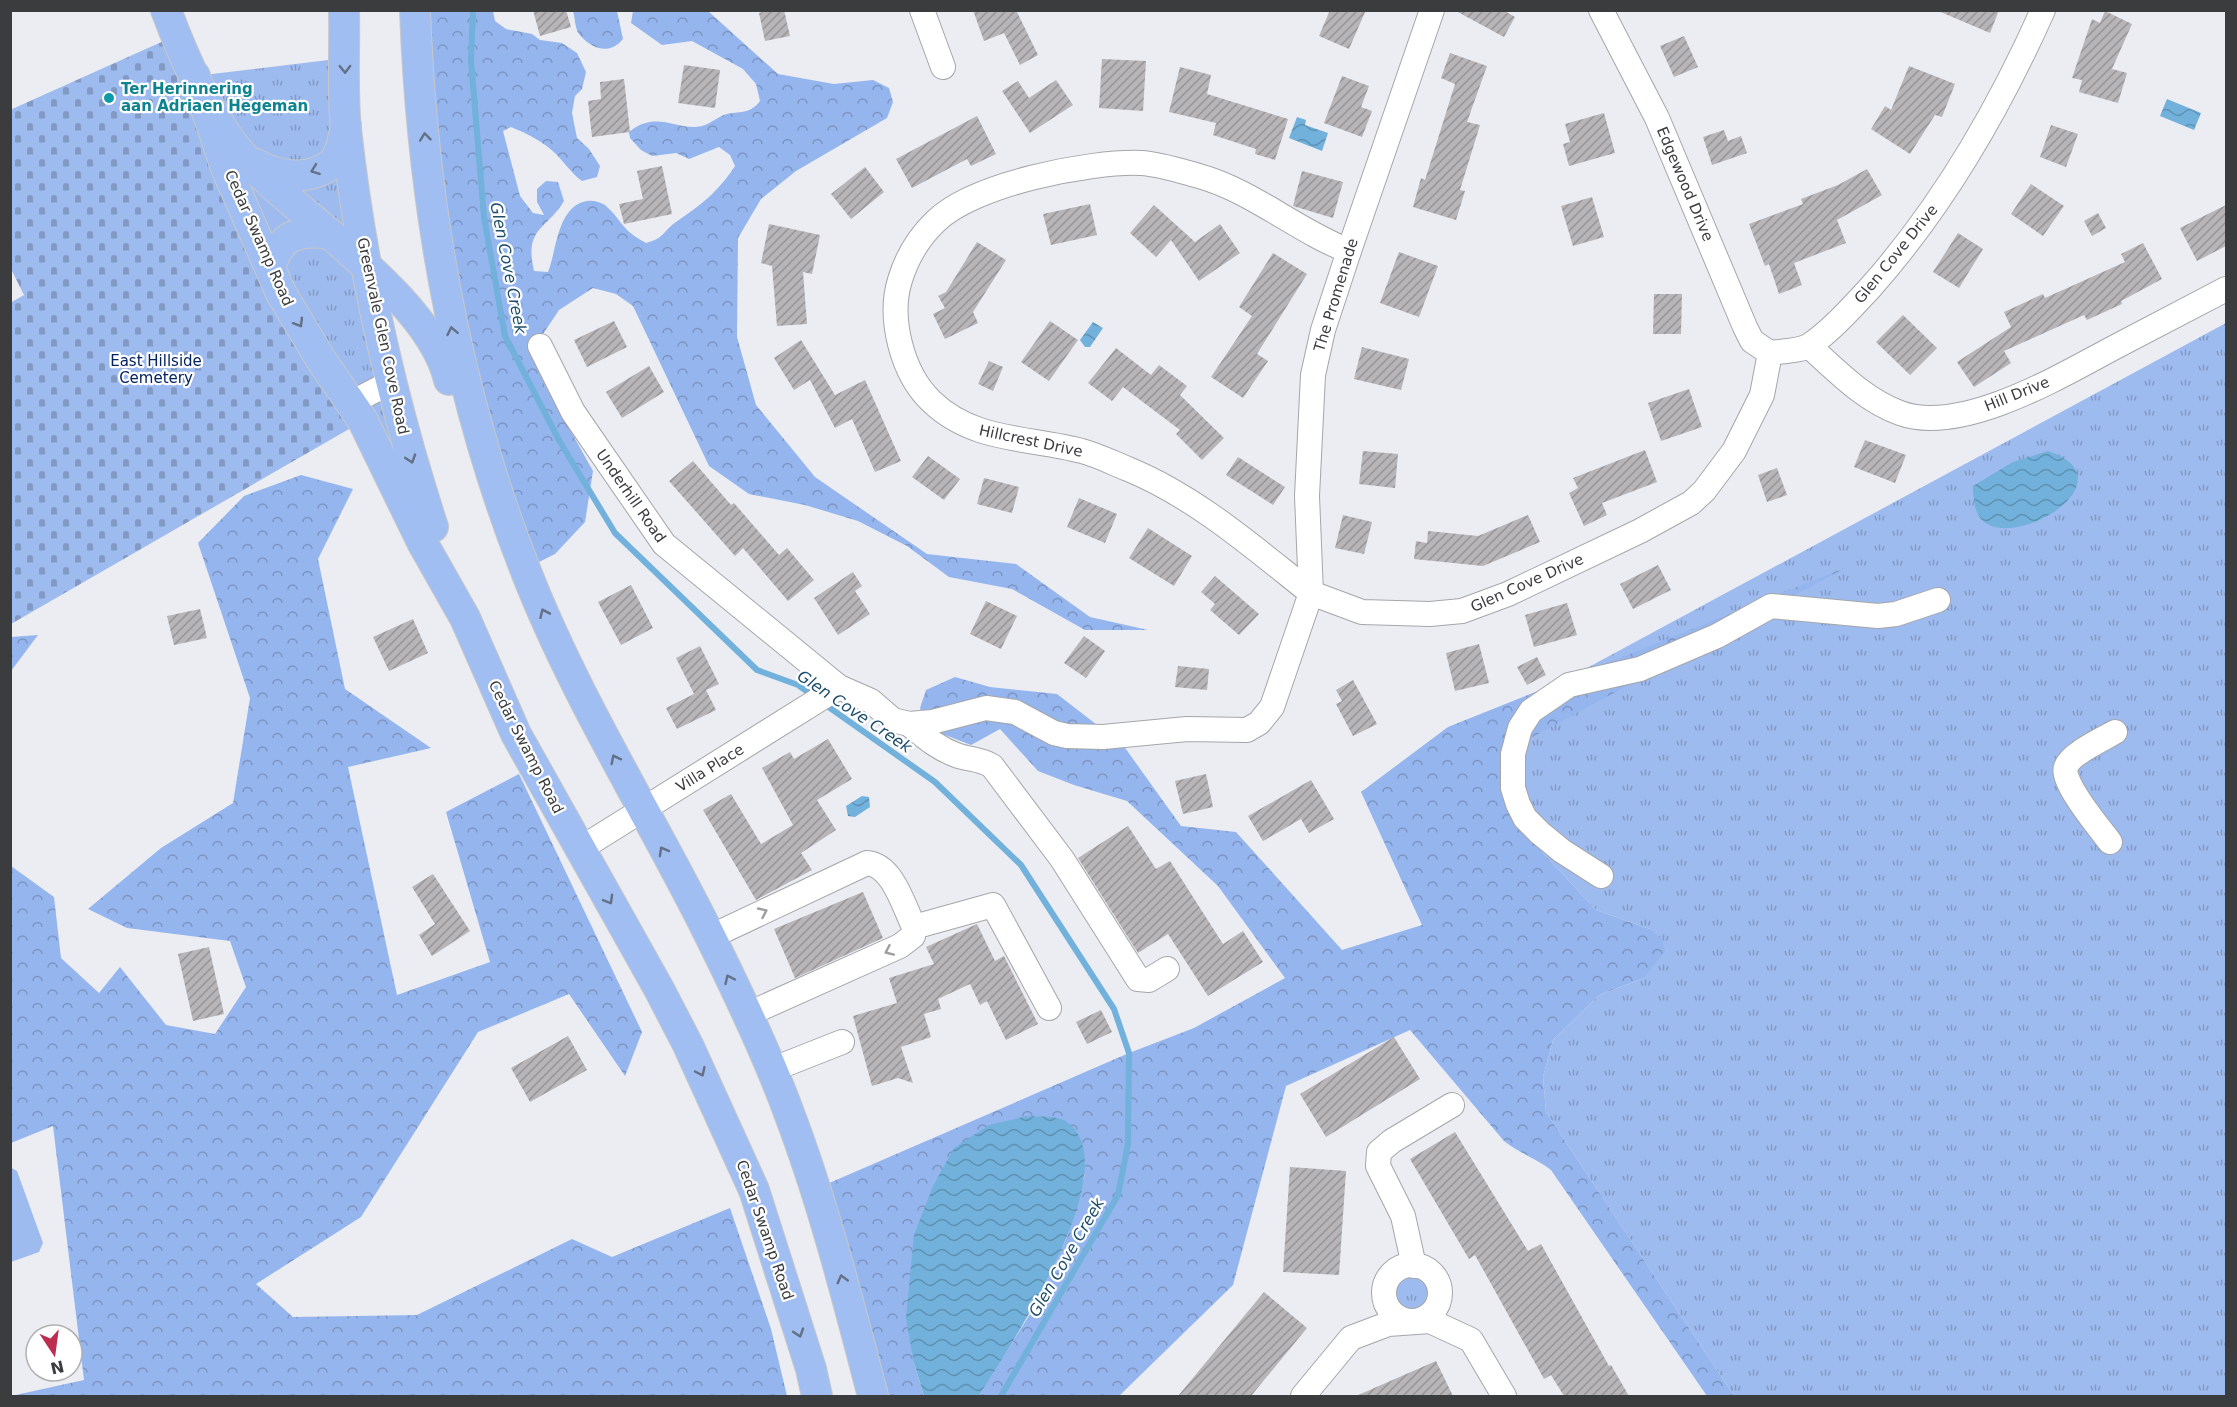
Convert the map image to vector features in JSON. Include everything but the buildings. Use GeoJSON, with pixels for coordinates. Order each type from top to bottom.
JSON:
{"type":"FeatureCollection","features":[{"type":"Feature","properties":{"kind":"main road","name":"Cedar Swamp Road"},"geometry":{"type":"LineString","coordinates":[[166,10],[195,76],[225,132],[243,157],[326,233],[365,264],[419,322],[447,372],[459,420],[483,448]]}},
{"type":"Feature","properties":{"kind":"main road","name":"Greenvale Glen Cove Road"},"geometry":{"type":"LineString","coordinates":[[344,10],[346,126],[365,264],[406,443],[465,618]]}},
{"type":"Feature","properties":{"kind":"main road"},"geometry":{"type":"LineString","coordinates":[[415,10],[431,190],[452,330],[483,448],[527,574],[568,666],[710,937],[789,1111],[829,1231],[873,1396]]}},
{"type":"Feature","properties":{"kind":"main road","name":"Cedar Swamp Road"},"geometry":{"type":"LineString","coordinates":[[195,76],[226,168],[281,292],[309,340],[363,421],[422,542],[465,618],[516,734],[659,989],[732,1138],[754,1190],[811,1368],[817,1396]]}},
{"type":"Feature","properties":{"kind":"main road"},"geometry":{"type":"LineString","coordinates":[[243,157],[279,174],[295,176],[309,173],[333,162],[341,149],[346,126]]}},
{"type":"Feature","properties":{"kind":"main road"},"geometry":{"type":"LineString","coordinates":[[270,267],[275,251],[288,238],[302,232],[326,233]]}},
{"type":"Feature","properties":{"kind":"street"},"geometry":{"type":"LineString","coordinates":[[922,10],[943,67]]}},
{"type":"Feature","properties":{"kind":"street","name":"The Promenade"},"geometry":{"type":"LineString","coordinates":[[1311,593],[1307,496],[1313,375],[1323,330],[1432,10]]}},
{"type":"Feature","properties":{"kind":"street","name":"Edgewood Drive"},"geometry":{"type":"LineString","coordinates":[[1601,10],[1657,118],[1745,327],[1752,341],[1770,353]]}},
{"type":"Feature","properties":{"kind":"street","name":"Glen Cove Drive"},"geometry":{"type":"LineString","coordinates":[[1809,346],[1854,305],[1892,263],[1941,197],[1975,145],[2043,10]]}},
{"type":"Feature","properties":{"kind":"street","name":"Hillcrest Drive"},"geometry":{"type":"LineString","coordinates":[[1311,593],[1212,515],[1131,470],[1083,451],[992,436],[950,417],[929,399],[907,366],[896,322],[897,291],[905,264],[917,243],[937,220],[950,210],[996,189],[1031,177],[1102,163],[1144,163],[1202,176],[1245,196],[1320,240],[1349,251]]}},
{"type":"Feature","properties":{"kind":"street","name":"Hill Drive"},"geometry":{"type":"LineString","coordinates":[[1809,346],[1871,400],[1902,414],[1930,417],[1961,414],[1998,405],[2044,385],[2226,289]]}},
{"type":"Feature","properties":{"kind":"street","name":"Underhill Road"},"geometry":{"type":"LineString","coordinates":[[540,346],[573,412],[664,544],[835,689]]}},
{"type":"Feature","properties":{"kind":"street"},"geometry":{"type":"LineString","coordinates":[[1770,353],[1809,346]]}},
{"type":"Feature","properties":{"kind":"street","name":"Glen Cove Drive"},"geometry":{"type":"LineString","coordinates":[[1311,593],[1362,612],[1430,614],[1462,611],[1509,594],[1640,531],[1691,503],[1704,491],[1734,451],[1762,395],[1770,353]]}},
{"type":"Feature","properties":{"kind":"street"},"geometry":{"type":"LineString","coordinates":[[351,404],[392,382]]}},
{"type":"Feature","properties":{"kind":"street"},"geometry":{"type":"LineString","coordinates":[[835,689],[871,701],[893,720],[909,724],[932,722],[986,708],[1016,712],[1054,733],[1067,736],[1103,737],[1186,729],[1246,730],[1259,723],[1272,707],[1311,593]]}},
{"type":"Feature","properties":{"kind":"street"},"geometry":{"type":"LineString","coordinates":[[1601,876],[1562,851],[1540,833],[1525,818],[1518,804],[1513,788],[1513,754],[1520,728],[1531,711],[1569,685],[1640,669],[1717,636],[1771,606],[1878,616],[1896,614],[1938,600]]}},
{"type":"Feature","properties":{"kind":"street","name":"Villa Place"},"geometry":{"type":"LineString","coordinates":[[580,849],[835,689]]}},
{"type":"Feature","properties":{"kind":"street"},"geometry":{"type":"LineString","coordinates":[[909,724],[936,746],[958,756],[980,758],[992,765],[1062,859],[1138,979],[1149,980],[1167,969]]}},
{"type":"Feature","properties":{"kind":"street"},"geometry":{"type":"LineString","coordinates":[[2110,842],[2073,789],[2066,777],[2065,767],[2072,759],[2115,732]]}},
{"type":"Feature","properties":{"kind":"street"},"geometry":{"type":"LineString","coordinates":[[710,937],[867,863],[874,864],[887,873],[914,927],[914,936],[900,946],[746,1015]]}},
{"type":"Feature","properties":{"kind":"street"},"geometry":{"type":"LineString","coordinates":[[914,927],[993,905],[1049,1008]]}},
{"type":"Feature","properties":{"kind":"street"},"geometry":{"type":"LineString","coordinates":[[771,1070],[842,1042]]}},
{"type":"Feature","properties":{"kind":"street"},"geometry":{"type":"LineString","coordinates":[[1414,1266],[1403,1216],[1378,1166],[1379,1152],[1392,1141],[1452,1106]]}},
{"type":"Feature","properties":{"kind":"street"},"geometry":{"type":"LineString","coordinates":[[1414,1266],[1431,1273],[1440,1290],[1436,1308],[1430,1315],[1412,1321],[1395,1316],[1385,1302],[1384,1293],[1386,1284],[1397,1270],[1414,1266]]}},
{"type":"Feature","properties":{"kind":"street"},"geometry":{"type":"LineString","coordinates":[[1304,1396],[1351,1338],[1388,1324],[1412,1321],[1430,1321],[1471,1340],[1504,1396]]}},
{"type":"Feature","properties":{"kind":"green space"},"geometry":{"type":"Polygon","coordinates":[[[414,11],[493,11],[495,21],[506,29],[532,34],[540,40],[562,43],[577,53],[586,72],[582,89],[575,96],[572,113],[577,138],[589,149],[600,166],[597,177],[582,181],[556,154],[529,135],[511,127],[503,131],[520,196],[533,213],[544,215],[537,202],[537,189],[546,181],[558,182],[564,201],[534,237],[532,257],[534,271],[548,272],[564,220],[577,205],[592,201],[605,205],[627,229],[646,243],[660,237],[708,197],[722,184],[735,166],[730,155],[719,147],[689,159],[676,153],[652,156],[641,150],[630,138],[629,132],[649,122],[702,126],[724,115],[749,110],[760,101],[756,84],[743,69],[692,41],[662,45],[631,23],[633,11],[708,11],[778,74],[834,84],[873,80],[889,88],[893,102],[887,118],[796,171],[761,199],[738,238],[737,337],[756,405],[815,477],[927,554],[1016,564],[1090,617],[1148,630],[1085,630],[1012,589],[949,577],[907,546],[858,521],[805,505],[749,494],[709,466],[633,306],[616,294],[593,288],[559,310],[539,340],[544,383],[593,471],[585,522],[555,554],[521,571],[491,481],[414,11]]]}},
{"type":"Feature","properties":{"kind":"green space"},"geometry":{"type":"Polygon","coordinates":[[[573,11],[617,11],[623,39],[607,49],[595,47],[578,32],[573,11]]]}},
{"type":"Feature","properties":{"kind":"green space","name":"East Hillside Cemetery"},"geometry":{"type":"Polygon","coordinates":[[[177,35],[226,168],[363,421],[11,624],[10,303],[24,295],[11,269],[10,110],[177,35]]]}},
{"type":"Feature","properties":{"kind":"green space"},"geometry":{"type":"Polygon","coordinates":[[[345,58],[429,537],[321,356],[195,76],[345,58]]]}},
{"type":"Feature","properties":{"kind":"green space"},"geometry":{"type":"Polygon","coordinates":[[[2226,323],[2226,1396],[1734,1396],[1546,1112],[1543,1077],[1553,1040],[1599,995],[1644,978],[1650,929],[1596,910],[1543,853],[1452,741],[2226,323]]]}},
{"type":"Feature","properties":{"kind":"green space"},"geometry":{"type":"Polygon","coordinates":[[[301,475],[353,489],[318,559],[345,689],[431,748],[348,767],[397,995],[490,962],[446,812],[519,774],[642,1032],[625,1076],[569,994],[478,1032],[361,1217],[256,1284],[293,1317],[417,1315],[572,1239],[612,1257],[730,1208],[771,1329],[787,1396],[11,1396],[70,1383],[84,1383],[84,1323],[77,1323],[53,1126],[11,1143],[11,866],[54,897],[61,958],[99,993],[120,967],[166,1025],[215,1034],[246,987],[230,941],[127,928],[88,909],[161,848],[233,803],[250,698],[198,543],[244,496],[301,475]]]}},
{"type":"Feature","properties":{"kind":"green space"},"geometry":{"type":"Polygon","coordinates":[[[1849,566],[1501,754],[1543,853],[1596,910],[1650,929],[1662,939],[1665,951],[1644,978],[1599,995],[1553,1040],[1543,1077],[1546,1112],[1734,1396],[1707,1396],[1551,1170],[1504,1141],[1410,1030],[1286,1086],[1233,1285],[1119,1396],[979,1396],[1035,1306],[1067,1237],[1085,1174],[914,1363],[924,1396],[873,1396],[820,1187],[1129,1053],[1194,1028],[1285,978],[1218,886],[1127,801],[1038,771],[1000,729],[971,745],[927,728],[920,708],[926,690],[955,677],[990,687],[1057,694],[1123,745],[1181,826],[1236,832],[1342,950],[1422,925],[1361,792],[1448,727],[1849,566]]]}},
{"type":"Feature","properties":{"kind":"green space"},"geometry":{"type":"Polygon","coordinates":[[[38,635],[11,671],[11,637],[38,635]]]}},
{"type":"Feature","properties":{"kind":"green space"},"geometry":{"type":"Polygon","coordinates":[[[10,1167],[17,1171],[43,1243],[39,1252],[11,1262],[10,1167]]]}},
{"type":"Feature","properties":{"kind":"green space"},"geometry":{"type":"Polygon","coordinates":[[[1412,1275],[1425,1280],[1430,1293],[1425,1306],[1412,1311],[1399,1306],[1394,1293],[1399,1280],[1412,1275]]]}},
{"type":"Feature","properties":{"kind":"water"},"geometry":{"type":"Polygon","coordinates":[[[2167,99],[2201,113],[2194,130],[2160,116],[2167,99]]]}},
{"type":"Feature","properties":{"kind":"water"},"geometry":{"type":"Polygon","coordinates":[[[1297,117],[1306,120],[1305,125],[1328,133],[1322,151],[1289,138],[1297,117]]]}},
{"type":"Feature","properties":{"kind":"water"},"geometry":{"type":"Polygon","coordinates":[[[1093,322],[1103,328],[1090,347],[1085,347],[1080,340],[1093,322]]]}},
{"type":"Feature","properties":{"kind":"water"},"geometry":{"type":"Polygon","coordinates":[[[2048,451],[2070,463],[2078,478],[2073,493],[2060,508],[2020,527],[1999,528],[1983,521],[1976,509],[1973,486],[2013,462],[2048,451]]]}},
{"type":"Feature","properties":{"kind":"water"},"geometry":{"type":"Polygon","coordinates":[[[862,796],[869,797],[870,807],[855,817],[848,816],[846,806],[862,796]]]}},
{"type":"Feature","properties":{"kind":"water"},"geometry":{"type":"Polygon","coordinates":[[[1027,1116],[1053,1117],[1067,1122],[1082,1145],[1084,1177],[1074,1216],[1058,1258],[1036,1301],[979,1396],[924,1396],[914,1363],[906,1318],[914,1235],[933,1186],[954,1148],[989,1125],[1027,1116]]]}},
{"type":"Feature","properties":{"kind":"waterway","name":"Glen Cove Creek"},"geometry":{"type":"LineString","coordinates":[[473,10],[471,60],[484,217],[505,336],[560,442],[615,533],[757,670],[798,685],[815,697]]}},
{"type":"Feature","properties":{"kind":"waterway","name":"Glen Cove Creek"},"geometry":{"type":"LineString","coordinates":[[823,703],[935,782],[1021,865],[1114,1009],[1129,1053],[1128,1144],[1118,1195],[1001,1396]]}},
{"type":"Feature","properties":{"kind":"place","name":"Ter Herinnering aan Adriaen Hegeman"},"geometry":{"type":"Point","coordinates":[109,98]}}]}
